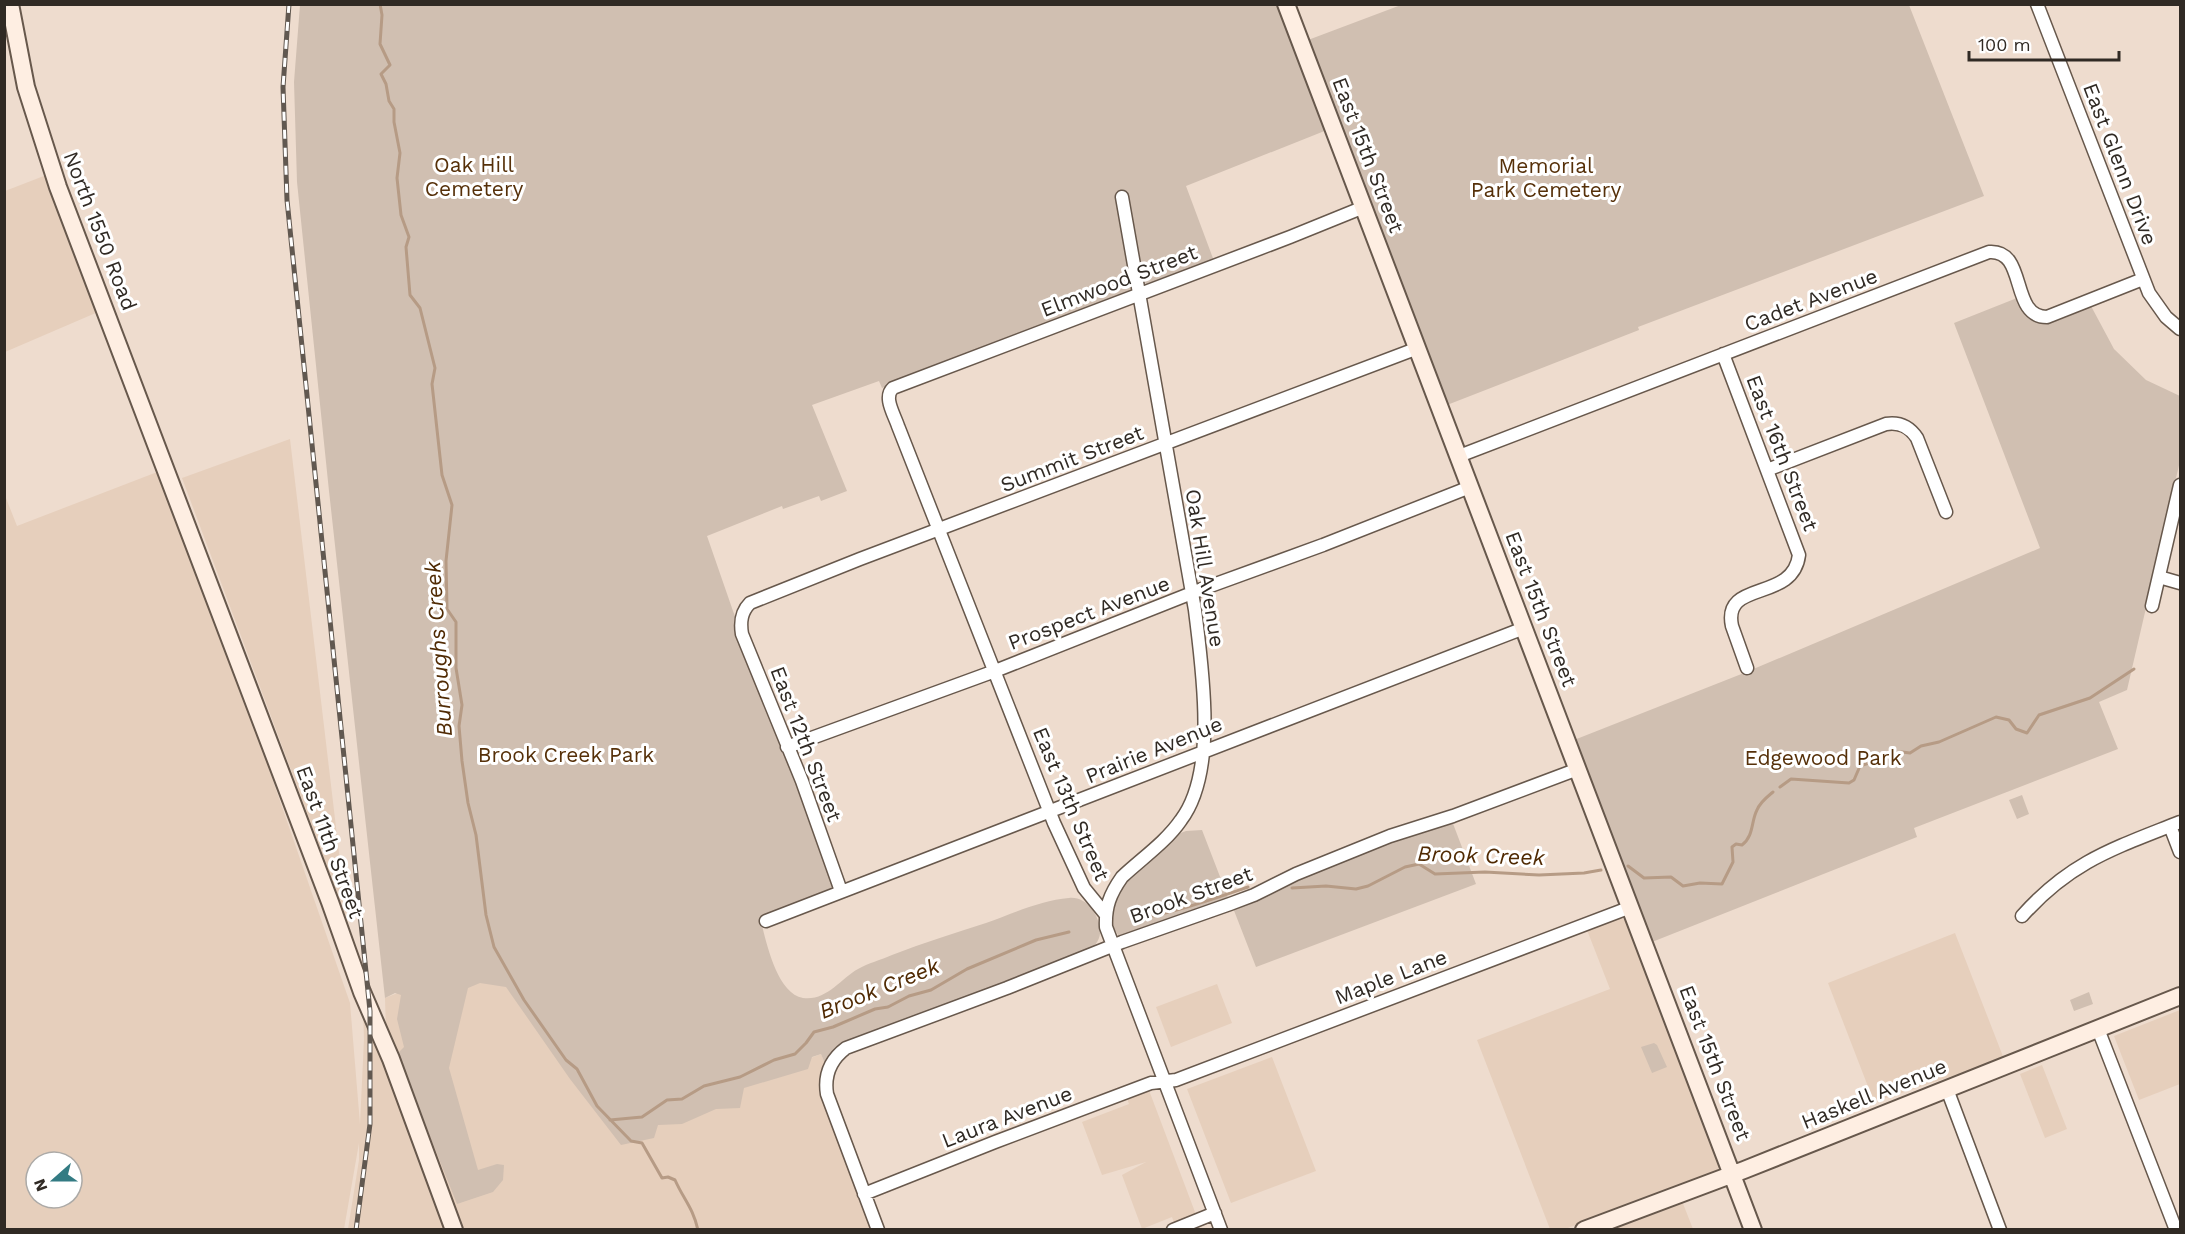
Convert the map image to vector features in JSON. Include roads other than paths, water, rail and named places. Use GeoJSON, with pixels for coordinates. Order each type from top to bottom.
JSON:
{"type":"FeatureCollection","features":[{"type":"Feature","properties":{"kind":"main road","name":"North 1550 Road"},"geometry":{"type":"LineString","coordinates":[[10,4],[26,87],[44,146],[165,469]]}},
{"type":"Feature","properties":{"kind":"main road","name":"East 15th Street"},"geometry":{"type":"LineString","coordinates":[[1286,4],[1754,1230]]}},
{"type":"Feature","properties":{"kind":"main road","name":"East 11th Street"},"geometry":{"type":"LineString","coordinates":[[165,469],[309,846],[362,992],[391,1059],[454,1230]]}},
{"type":"Feature","properties":{"kind":"main road","name":"Haskell Avenue"},"geometry":{"type":"LineString","coordinates":[[1584,1230],[1733,1174],[2181,996]]}},
{"type":"Feature","properties":{"kind":"street","name":"East Glenn Drive"},"geometry":{"type":"LineString","coordinates":[[2037,4],[2143,279],[2156,305],[2181,329]]}},
{"type":"Feature","properties":{"kind":"street","name":"Oak Hill Avenue"},"geometry":{"type":"LineString","coordinates":[[1106,915],[1109,898],[1122,877],[1181,822],[1190,807],[1200,778],[1203,752],[1201,667],[1192,593],[1122,197]]}},
{"type":"Feature","properties":{"kind":"street","name":"Elmwood Street"},"geometry":{"type":"LineString","coordinates":[[889,392],[893,388],[1364,207]]}},
{"type":"Feature","properties":{"kind":"street","name":"Cadet Avenue"},"geometry":{"type":"LineString","coordinates":[[1459,456],[1989,252],[1997,251],[2005,255],[2010,262],[2026,305],[2039,317],[2047,317],[2143,279]]}},
{"type":"Feature","properties":{"kind":"street","name":"Summit Street"},"geometry":{"type":"LineString","coordinates":[[743,611],[757,599],[1418,348]]}},
{"type":"Feature","properties":{"kind":"street","name":"East 16th Street"},"geometry":{"type":"LineString","coordinates":[[1723,354],[1799,555],[1796,570],[1789,577],[1744,597],[1733,606],[1731,626],[1747,668]]}},
{"type":"Feature","properties":{"kind":"street","name":"East 13th Street"},"geometry":{"type":"LineString","coordinates":[[889,392],[888,397],[898,426],[1050,812],[1084,888],[1106,915],[1106,927],[1221,1230]]}},
{"type":"Feature","properties":{"kind":"street"},"geometry":{"type":"LineString","coordinates":[[1767,470],[1886,424],[1894,423],[1912,430],[1917,438],[1946,512]]}},
{"type":"Feature","properties":{"kind":"street","name":"Prospect Avenue"},"geometry":{"type":"LineString","coordinates":[[787,747],[995,671],[1192,593],[1402,515],[1470,486]]}},
{"type":"Feature","properties":{"kind":"street"},"geometry":{"type":"LineString","coordinates":[[2152,606],[2181,486]]}},
{"type":"Feature","properties":{"kind":"street"},"geometry":{"type":"LineString","coordinates":[[2159,577],[2181,583]]}},
{"type":"Feature","properties":{"kind":"street","name":"East 12th Street"},"geometry":{"type":"LineString","coordinates":[[743,611],[742,634],[802,781],[841,891]]}},
{"type":"Feature","properties":{"kind":"street","name":"Prairie Avenue"},"geometry":{"type":"LineString","coordinates":[[766,921],[1524,628]]}},
{"type":"Feature","properties":{"kind":"street","name":"Brook Street"},"geometry":{"type":"LineString","coordinates":[[864,1194],[830,1104],[826,1087],[828,1071],[835,1058],[846,1048],[1007,988],[1113,945],[1246,898],[1296,874],[1390,837],[1454,816],[1578,769]]}},
{"type":"Feature","properties":{"kind":"street"},"geometry":{"type":"LineString","coordinates":[[2022,916],[2053,885],[2086,861],[2106,851],[2175,824],[2181,852]]}},
{"type":"Feature","properties":{"kind":"street","name":"Maple Lane"},"geometry":{"type":"LineString","coordinates":[[1165,1081],[1178,1079],[1631,907]]}},
{"type":"Feature","properties":{"kind":"street"},"geometry":{"type":"LineString","coordinates":[[2098,1029],[2176,1230]]}},
{"type":"Feature","properties":{"kind":"street","name":"Laura Avenue"},"geometry":{"type":"LineString","coordinates":[[864,1194],[1151,1083],[1165,1081]]}},
{"type":"Feature","properties":{"kind":"street"},"geometry":{"type":"LineString","coordinates":[[1947,1089],[2000,1230]]}},
{"type":"Feature","properties":{"kind":"street"},"geometry":{"type":"LineString","coordinates":[[864,1194],[878,1230]]}},
{"type":"Feature","properties":{"kind":"street"},"geometry":{"type":"LineString","coordinates":[[1173,1230],[1215,1213]]}},
{"type":"Feature","properties":{"kind":"waterway","name":"Burroughs Creek"},"geometry":{"type":"LineString","coordinates":[[380,4],[382,15],[380,44],[390,65],[381,74],[386,84],[389,101],[394,109],[400,153],[397,178],[401,215],[409,237],[406,247],[410,295],[420,308],[435,368],[432,384],[442,475],[452,505],[446,561],[447,609],[456,622],[456,668],[462,705],[459,726],[462,761],[468,803],[476,835],[486,915],[494,947],[524,1000],[566,1060],[577,1069],[597,1106],[631,1141],[642,1143],[662,1178],[668,1177],[675,1180],[691,1210],[698,1230]]}},
{"type":"Feature","properties":{"kind":"waterway","name":"Brook Creek"},"geometry":{"type":"LineString","coordinates":[[1780,787],[1791,779],[1849,783],[1854,780],[1860,766],[1902,752],[1910,753],[1921,746],[1939,742],[1996,717],[2009,720],[2016,729],[2027,733],[2039,715],[2090,698],[2134,669]]}},
{"type":"Feature","properties":{"kind":"waterway","name":"Brook Creek"},"geometry":{"type":"LineString","coordinates":[[1628,866],[1644,878],[1671,877],[1683,886],[1700,883],[1722,884],[1733,862],[1732,847],[1736,844],[1742,845],[1746,841],[1758,807],[1773,792]]}},
{"type":"Feature","properties":{"kind":"waterway","name":"Brook Creek"},"geometry":{"type":"LineString","coordinates":[[1292,888],[1326,886],[1356,889],[1368,886],[1405,867],[1419,864],[1435,874],[1485,872],[1539,875],[1601,870]]}},
{"type":"Feature","properties":{"kind":"waterway","name":"Brook Creek"},"geometry":{"type":"LineString","coordinates":[[1133,920],[1177,910],[1248,887]]}},
{"type":"Feature","properties":{"kind":"waterway","name":"Brook Creek"},"geometry":{"type":"LineString","coordinates":[[610,1120],[642,1117],[667,1100],[682,1099],[704,1086],[740,1077],[774,1060],[795,1054],[814,1032],[931,990],[967,969],[1036,940],[1069,932]]}},
{"type":"Feature","properties":{"kind":"railway"},"geometry":{"type":"LineString","coordinates":[[289,4],[283,87],[287,200],[370,1011],[370,1124],[356,1230]]}},
{"type":"Feature","properties":{"kind":"park label","name":"Oak Hill Cemetery"},"geometry":{"type":"Point","coordinates":[474,177]}},
{"type":"Feature","properties":{"kind":"park label","name":"Memorial Park Cemetery"},"geometry":{"type":"Point","coordinates":[1546,178]}},
{"type":"Feature","properties":{"kind":"park label","name":"Brook Creek Park"},"geometry":{"type":"Point","coordinates":[566,755]}},
{"type":"Feature","properties":{"kind":"park label","name":"Edgewood Park"},"geometry":{"type":"Point","coordinates":[1823,758]}}]}
